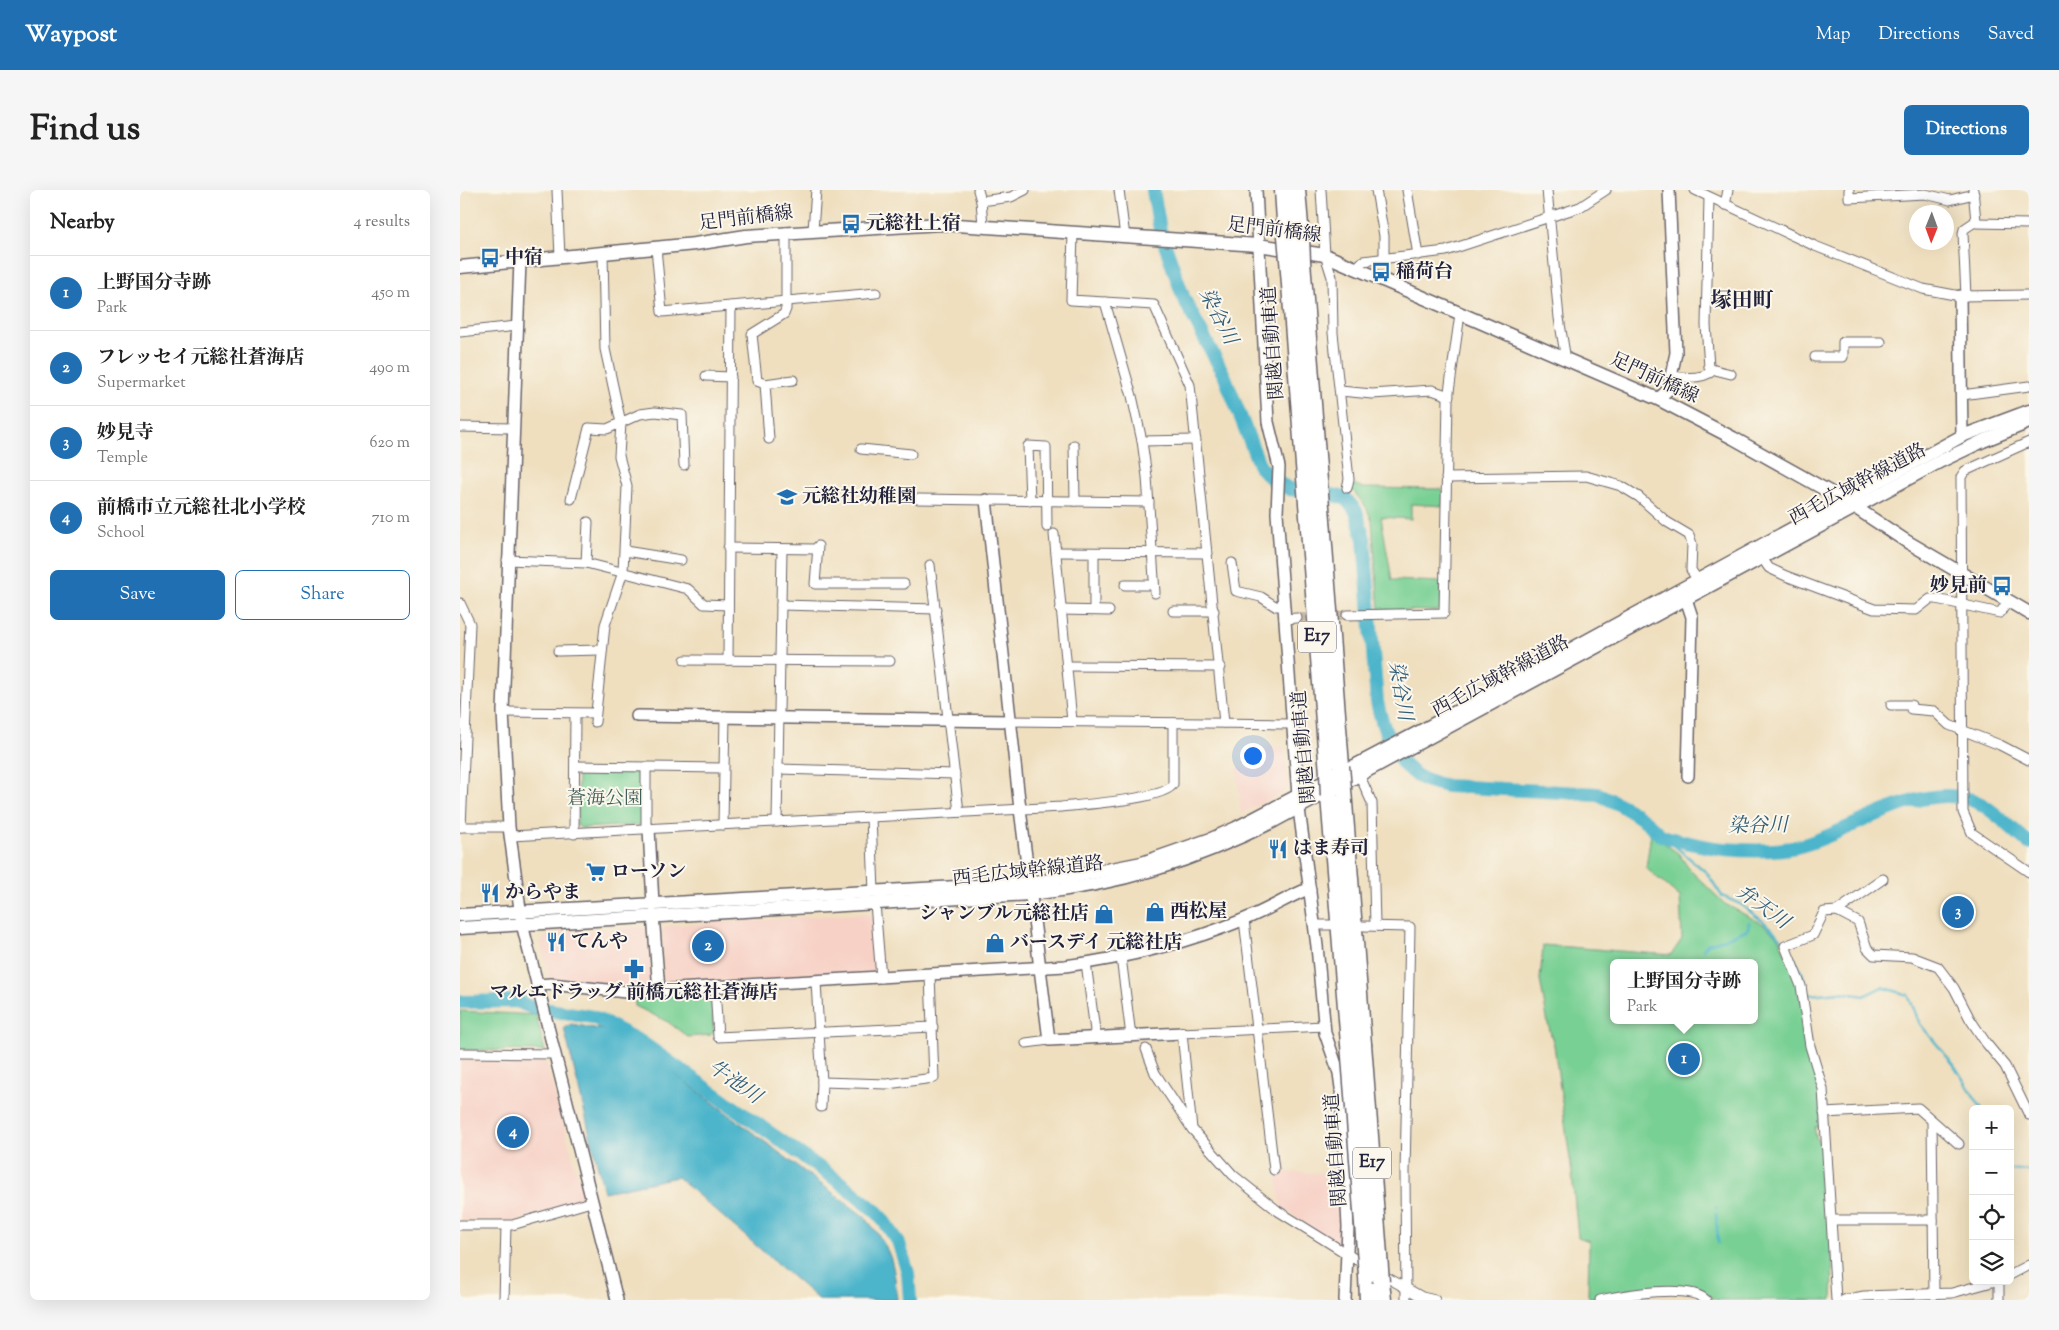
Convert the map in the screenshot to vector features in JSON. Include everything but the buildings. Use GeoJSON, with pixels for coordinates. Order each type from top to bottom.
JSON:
{"type":"FeatureCollection","features":[{"type":"Feature","properties":{"kind":"highway","name":"関越自動車道"},"geometry":{"type":"LineString","coordinates":[[1282,190],[1293,237],[1374,1279],[1382,1300]]}},
{"type":"Feature","properties":{"kind":"highway","name":"関越自動車道"},"geometry":{"type":"LineString","coordinates":[[1293,237],[1297,190]]}},
{"type":"Feature","properties":{"kind":"highway","name":"関越自動車道"},"geometry":{"type":"LineString","coordinates":[[1368,1300],[1374,1279]]}},
{"type":"Feature","properties":{"kind":"main road","name":"足門前橋線"},"geometry":{"type":"LineString","coordinates":[[460,267],[656,248],[786,232],[923,224],[983,225],[1125,237],[1258,245],[1325,255],[1658,399],[1844,500],[1906,541],[2029,612]]}},
{"type":"Feature","properties":{"kind":"main road","name":"西毛広域幹線道路"},"geometry":{"type":"LineString","coordinates":[[1405,745],[1697,579],[1962,436],[2029,411]]}},
{"type":"Feature","properties":{"kind":"main road","name":"西毛広域幹線道路"},"geometry":{"type":"LineString","coordinates":[[460,928],[521,918],[1029,888],[1094,886],[1144,874],[1214,849],[1384,756],[1686,599],[1941,461],[2029,422]]}},
{"type":"Feature","properties":{"kind":"main road","name":"西毛広域幹線道路"},"geometry":{"type":"LineString","coordinates":[[1298,802],[1360,774],[1384,756]]}},
{"type":"Feature","properties":{"kind":"main road","name":"西毛広域幹線道路"},"geometry":{"type":"LineString","coordinates":[[460,915],[521,918]]}},
{"type":"Feature","properties":{"kind":"street"},"geometry":{"type":"LineString","coordinates":[[557,190],[560,257]]}},
{"type":"Feature","properties":{"kind":"street"},"geometry":{"type":"LineString","coordinates":[[813,230],[816,190]]}},
{"type":"Feature","properties":{"kind":"street"},"geometry":{"type":"LineString","coordinates":[[978,190],[982,201],[983,225]]}},
{"type":"Feature","properties":{"kind":"street"},"geometry":{"type":"LineString","coordinates":[[982,201],[1011,197],[1025,190]]}},
{"type":"Feature","properties":{"kind":"street"},"geometry":{"type":"LineString","coordinates":[[1120,190],[1125,237]]}},
{"type":"Feature","properties":{"kind":"street"},"geometry":{"type":"LineString","coordinates":[[1256,190],[1268,422],[1279,471],[1278,495],[1284,619],[1298,802],[1315,926],[1324,1026],[1341,1088],[1348,1256],[1345,1300]]}},
{"type":"Feature","properties":{"kind":"street"},"geometry":{"type":"LineString","coordinates":[[1321,190],[1325,255],[1332,277],[1334,333],[1349,479],[1346,488]]}},
{"type":"Feature","properties":{"kind":"street"},"geometry":{"type":"LineString","coordinates":[[1376,190],[1384,236],[1384,258]]}},
{"type":"Feature","properties":{"kind":"street"},"geometry":{"type":"LineString","coordinates":[[1406,190],[1418,254]]}},
{"type":"Feature","properties":{"kind":"street"},"geometry":{"type":"LineString","coordinates":[[1547,190],[1558,318],[1566,360]]}},
{"type":"Feature","properties":{"kind":"street"},"geometry":{"type":"LineString","coordinates":[[1356,268],[1363,261],[1446,252],[1580,207],[1606,190]]}},
{"type":"Feature","properties":{"kind":"street"},"geometry":{"type":"LineString","coordinates":[[1658,399],[1668,390],[1672,376],[1676,336],[1669,190]]}},
{"type":"Feature","properties":{"kind":"street"},"geometry":{"type":"LineString","coordinates":[[1695,190],[1815,246],[1923,289],[1963,296],[2029,295]]}},
{"type":"Feature","properties":{"kind":"street"},"geometry":{"type":"LineString","coordinates":[[1725,205],[1728,190]]}},
{"type":"Feature","properties":{"kind":"street"},"geometry":{"type":"LineString","coordinates":[[1849,190],[1849,198],[1925,194],[1950,200],[1973,192],[1976,223]]}},
{"type":"Feature","properties":{"kind":"street"},"geometry":{"type":"LineString","coordinates":[[1709,198],[1706,325],[1709,367],[1731,374]]}},
{"type":"Feature","properties":{"kind":"street"},"geometry":{"type":"LineString","coordinates":[[1962,436],[1964,229],[1976,223],[2029,224]]}},
{"type":"Feature","properties":{"kind":"street"},"geometry":{"type":"LineString","coordinates":[[786,232],[784,314],[752,334],[757,381],[764,384],[793,380]]}},
{"type":"Feature","properties":{"kind":"street"},"geometry":{"type":"LineString","coordinates":[[1073,233],[1070,300],[1154,305],[1190,385],[1220,667],[1224,723]]}},
{"type":"Feature","properties":{"kind":"street"},"geometry":{"type":"LineString","coordinates":[[656,248],[662,312],[785,300],[807,301],[876,293]]}},
{"type":"Feature","properties":{"kind":"street"},"geometry":{"type":"LineString","coordinates":[[503,712],[575,714],[595,718],[601,650],[609,612],[623,572],[627,486],[619,456],[621,423],[605,349],[603,253]]}},
{"type":"Feature","properties":{"kind":"street"},"geometry":{"type":"LineString","coordinates":[[520,261],[512,428],[503,712],[510,832],[521,918],[616,1300]]}},
{"type":"Feature","properties":{"kind":"street"},"geometry":{"type":"LineString","coordinates":[[1106,302],[1132,396],[1142,441],[1155,589],[1125,585]]}},
{"type":"Feature","properties":{"kind":"street"},"geometry":{"type":"LineString","coordinates":[[728,660],[731,306]]}},
{"type":"Feature","properties":{"kind":"street"},"geometry":{"type":"LineString","coordinates":[[1347,615],[1444,613],[1449,396],[1460,314]]}},
{"type":"Feature","properties":{"kind":"street"},"geometry":{"type":"LineString","coordinates":[[460,332],[517,326]]}},
{"type":"Feature","properties":{"kind":"street"},"geometry":{"type":"LineString","coordinates":[[1815,357],[1843,357],[1844,342],[1881,342]]}},
{"type":"Feature","properties":{"kind":"street"},"geometry":{"type":"LineString","coordinates":[[1672,376],[1695,377],[1714,370]]}},
{"type":"Feature","properties":{"kind":"street"},"geometry":{"type":"LineString","coordinates":[[706,376],[731,377]]}},
{"type":"Feature","properties":{"kind":"street"},"geometry":{"type":"LineString","coordinates":[[764,384],[769,439]]}},
{"type":"Feature","properties":{"kind":"street"},"geometry":{"type":"LineString","coordinates":[[1962,395],[2029,386]]}},
{"type":"Feature","properties":{"kind":"street"},"geometry":{"type":"LineString","coordinates":[[1340,391],[1372,394],[1432,390],[1449,396]]}},
{"type":"Feature","properties":{"kind":"street"},"geometry":{"type":"LineString","coordinates":[[571,499],[589,428],[607,428],[647,413],[682,415],[684,465]]}},
{"type":"Feature","properties":{"kind":"street"},"geometry":{"type":"LineString","coordinates":[[460,427],[512,428]]}},
{"type":"Feature","properties":{"kind":"street"},"geometry":{"type":"LineString","coordinates":[[1142,441],[1196,440]]}},
{"type":"Feature","properties":{"kind":"street"},"geometry":{"type":"LineString","coordinates":[[2029,442],[1963,474],[1961,603],[1963,812],[1972,832],[2029,872]]}},
{"type":"Feature","properties":{"kind":"street"},"geometry":{"type":"LineString","coordinates":[[1074,445],[1075,501]]}},
{"type":"Feature","properties":{"kind":"street"},"geometry":{"type":"LineString","coordinates":[[1030,501],[1028,446],[1046,447],[1048,500],[1051,530],[1056,552],[1072,721]]}},
{"type":"Feature","properties":{"kind":"street"},"geometry":{"type":"LineString","coordinates":[[861,449],[911,454]]}},
{"type":"Feature","properties":{"kind":"street"},"geometry":{"type":"LineString","coordinates":[[1446,478],[1586,476],[1621,486],[1639,497],[1667,522],[1689,535],[1692,544],[1691,570],[1697,579]]}},
{"type":"Feature","properties":{"kind":"street"},"geometry":{"type":"LineString","coordinates":[[918,499],[1148,502]]}},
{"type":"Feature","properties":{"kind":"street"},"geometry":{"type":"LineString","coordinates":[[986,500],[1029,888],[1049,1040]]}},
{"type":"Feature","properties":{"kind":"street"},"geometry":{"type":"LineString","coordinates":[[586,563],[588,522]]}},
{"type":"Feature","properties":{"kind":"street"},"geometry":{"type":"LineString","coordinates":[[728,548],[818,548],[815,584],[904,584]]}},
{"type":"Feature","properties":{"kind":"street"},"geometry":{"type":"LineString","coordinates":[[777,822],[782,549]]}},
{"type":"Feature","properties":{"kind":"street"},"geometry":{"type":"LineString","coordinates":[[625,550],[682,560]]}},
{"type":"Feature","properties":{"kind":"street"},"geometry":{"type":"LineString","coordinates":[[1056,552],[1208,553]]}},
{"type":"Feature","properties":{"kind":"street"},"geometry":{"type":"LineString","coordinates":[[1094,553],[1094,610]]}},
{"type":"Feature","properties":{"kind":"street"},"geometry":{"type":"LineString","coordinates":[[1762,558],[1769,568],[1786,576],[1874,610],[1916,610],[1930,599],[1961,603],[2000,613],[2008,601]]}},
{"type":"Feature","properties":{"kind":"street"},"geometry":{"type":"LineString","coordinates":[[508,560],[586,563],[688,589],[704,604],[728,605]]}},
{"type":"Feature","properties":{"kind":"street"},"geometry":{"type":"LineString","coordinates":[[1232,562],[1236,591],[1261,597],[1275,606],[1284,606]]}},
{"type":"Feature","properties":{"kind":"street"},"geometry":{"type":"LineString","coordinates":[[930,565],[959,812]]}},
{"type":"Feature","properties":{"kind":"street"},"geometry":{"type":"LineString","coordinates":[[1686,599],[1692,617],[1688,776]]}},
{"type":"Feature","properties":{"kind":"street"},"geometry":{"type":"LineString","coordinates":[[460,603],[470,624],[460,827],[510,832],[574,834],[1020,809],[1088,804],[1148,796],[1169,790],[1173,784],[1173,723]]}},
{"type":"Feature","properties":{"kind":"street"},"geometry":{"type":"LineString","coordinates":[[781,605],[936,609]]}},
{"type":"Feature","properties":{"kind":"street"},"geometry":{"type":"LineString","coordinates":[[1060,610],[1109,611]]}},
{"type":"Feature","properties":{"kind":"street"},"geometry":{"type":"LineString","coordinates":[[1173,611],[1214,611]]}},
{"type":"Feature","properties":{"kind":"street"},"geometry":{"type":"LineString","coordinates":[[1284,619],[1297,618]]}},
{"type":"Feature","properties":{"kind":"street"},"geometry":{"type":"LineString","coordinates":[[558,651],[601,650]]}},
{"type":"Feature","properties":{"kind":"street"},"geometry":{"type":"LineString","coordinates":[[685,660],[890,661]]}},
{"type":"Feature","properties":{"kind":"street"},"geometry":{"type":"LineString","coordinates":[[1067,666],[1220,667]]}},
{"type":"Feature","properties":{"kind":"street"},"geometry":{"type":"LineString","coordinates":[[1891,705],[1911,705],[1911,709],[1934,711],[1949,725],[2029,760]]}},
{"type":"Feature","properties":{"kind":"street"},"geometry":{"type":"LineString","coordinates":[[574,834],[575,714]]}},
{"type":"Feature","properties":{"kind":"street"},"geometry":{"type":"LineString","coordinates":[[637,716],[1291,724]]}},
{"type":"Feature","properties":{"kind":"street"},"geometry":{"type":"LineString","coordinates":[[723,825],[725,716]]}},
{"type":"Feature","properties":{"kind":"street"},"geometry":{"type":"LineString","coordinates":[[575,766],[723,768]]}},
{"type":"Feature","properties":{"kind":"street"},"geometry":{"type":"LineString","coordinates":[[646,767],[647,829],[659,990]]}},
{"type":"Feature","properties":{"kind":"street"},"geometry":{"type":"LineString","coordinates":[[778,769],[955,774]]}},
{"type":"Feature","properties":{"kind":"street"},"geometry":{"type":"LineString","coordinates":[[1360,774],[1372,803],[1376,926]]}},
{"type":"Feature","properties":{"kind":"street"},"geometry":{"type":"LineString","coordinates":[[871,817],[881,978]]}},
{"type":"Feature","properties":{"kind":"street"},"geometry":{"type":"LineString","coordinates":[[1836,1300],[1822,1089],[1808,1041],[1801,986],[1785,946],[1813,934],[1818,928],[1824,912],[1837,911],[1883,879]]}},
{"type":"Feature","properties":{"kind":"street"},"geometry":{"type":"LineString","coordinates":[[537,985],[552,984],[618,992],[1039,969],[1121,957],[1192,938],[1244,920],[1303,891],[1310,890]]}},
{"type":"Feature","properties":{"kind":"street"},"geometry":{"type":"LineString","coordinates":[[1837,911],[1858,922],[1867,948],[1874,955],[1912,957],[1938,967],[1954,988],[1981,1035],[2005,1066],[2029,1115]]}},
{"type":"Feature","properties":{"kind":"street"},"geometry":{"type":"LineString","coordinates":[[1244,920],[1274,1170]]}},
{"type":"Feature","properties":{"kind":"street"},"geometry":{"type":"LineString","coordinates":[[1315,926],[1331,925]]}},
{"type":"Feature","properties":{"kind":"street"},"geometry":{"type":"LineString","coordinates":[[1363,926],[1410,927],[1406,1300]]}},
{"type":"Feature","properties":{"kind":"street"},"geometry":{"type":"LineString","coordinates":[[1121,957],[1131,1036]]}},
{"type":"Feature","properties":{"kind":"street"},"geometry":{"type":"LineString","coordinates":[[1086,963],[1096,1038]]}},
{"type":"Feature","properties":{"kind":"street"},"geometry":{"type":"LineString","coordinates":[[822,1082],[887,1084],[931,1080],[936,1074],[930,975]]}},
{"type":"Feature","properties":{"kind":"street"},"geometry":{"type":"LineString","coordinates":[[816,982],[822,1082],[821,1108]]}},
{"type":"Feature","properties":{"kind":"street"},"geometry":{"type":"LineString","coordinates":[[715,987],[718,1037],[933,1027]]}},
{"type":"Feature","properties":{"kind":"street"},"geometry":{"type":"LineString","coordinates":[[1026,1043],[1049,1040],[1324,1026]]}},
{"type":"Feature","properties":{"kind":"street"},"geometry":{"type":"LineString","coordinates":[[1182,1033],[1192,1129]]}},
{"type":"Feature","properties":{"kind":"street"},"geometry":{"type":"LineString","coordinates":[[1146,1049],[1156,1073],[1192,1129],[1240,1181],[1278,1211],[1348,1256],[1422,1297],[1435,1300]]}},
{"type":"Feature","properties":{"kind":"street"},"geometry":{"type":"LineString","coordinates":[[460,1053],[554,1054]]}},
{"type":"Feature","properties":{"kind":"street"},"geometry":{"type":"LineString","coordinates":[[1824,1113],[1918,1108],[1959,1144]]}},
{"type":"Feature","properties":{"kind":"street"},"geometry":{"type":"LineString","coordinates":[[1932,1121],[1934,1295]]}},
{"type":"Feature","properties":{"kind":"street"},"geometry":{"type":"LineString","coordinates":[[460,1225],[506,1226],[591,1202]]}},
{"type":"Feature","properties":{"kind":"street"},"geometry":{"type":"LineString","coordinates":[[1832,1220],[1933,1220]]}},
{"type":"Feature","properties":{"kind":"street"},"geometry":{"type":"LineString","coordinates":[[504,1300],[506,1226]]}},
{"type":"Feature","properties":{"kind":"street"},"geometry":{"type":"LineString","coordinates":[[2014,1273],[2029,1265]]}},
{"type":"Feature","properties":{"kind":"street"},"geometry":{"type":"LineString","coordinates":[[1844,1300],[1864,1296],[1934,1295],[1952,1293],[1982,1285]]}},
{"type":"Feature","properties":{"kind":"street"},"geometry":{"type":"LineString","coordinates":[[1997,1285],[1999,1300]]}},
{"type":"Feature","properties":{"kind":"street"},"geometry":{"type":"LineString","coordinates":[[1600,1300],[1654,1292],[1700,1294],[1706,1300]]}},
{"type":"Feature","properties":{"kind":"shaded area"},"geometry":{"type":"Polygon","coordinates":[[[1250,747],[1284,747],[1288,786],[1281,794],[1241,814],[1237,768],[1249,768],[1250,747]]]}},
{"type":"Feature","properties":{"kind":"shaded area"},"geometry":{"type":"Polygon","coordinates":[[[868,913],[872,918],[875,970],[872,974],[668,986],[664,981],[662,930],[666,926],[868,913]]]}},
{"type":"Feature","properties":{"kind":"shaded area"},"geometry":{"type":"Polygon","coordinates":[[[647,927],[651,931],[654,982],[652,986],[619,987],[552,980],[549,978],[541,942],[549,933],[647,927]]]}},
{"type":"Feature","properties":{"kind":"shaded area"},"geometry":{"type":"Polygon","coordinates":[[[460,1061],[546,1063],[585,1202],[512,1222],[460,1220],[460,1061]]]}},
{"type":"Feature","properties":{"kind":"shaded area"},"geometry":{"type":"Polygon","coordinates":[[[1276,1172],[1339,1173],[1342,1243],[1337,1246],[1323,1238],[1281,1206],[1276,1172]]]}},
{"type":"Feature","properties":{"kind":"green space"},"geometry":{"type":"Polygon","coordinates":[[[1354,484],[1363,488],[1440,489],[1444,493],[1443,506],[1411,504],[1411,519],[1381,517],[1392,580],[1442,582],[1441,607],[1437,611],[1379,610],[1372,521],[1366,507],[1351,488],[1354,484]]]}},
{"type":"Feature","properties":{"kind":"green space","name":"蒼海公園"},"geometry":{"type":"Polygon","coordinates":[[[581,771],[640,772],[643,776],[644,821],[640,825],[581,828],[577,825],[578,773],[581,771]]]}},
{"type":"Feature","properties":{"kind":"green space"},"geometry":{"type":"Polygon","coordinates":[[[1651,833],[1679,854],[1690,870],[1725,904],[1763,924],[1778,937],[1796,976],[1820,1089],[1822,1125],[1815,1127],[1815,1131],[1822,1152],[1829,1210],[1833,1264],[1832,1300],[1718,1300],[1696,1291],[1647,1288],[1590,1298],[1588,1295],[1589,1241],[1578,1237],[1572,1174],[1554,1045],[1540,980],[1543,945],[1671,955],[1682,939],[1680,897],[1646,868],[1651,833]]]}},
{"type":"Feature","properties":{"kind":"green space"},"geometry":{"type":"Polygon","coordinates":[[[706,993],[711,995],[714,1031],[711,1035],[688,1037],[668,1022],[635,1006],[635,996],[706,993]]]}},
{"type":"Feature","properties":{"kind":"green space"},"geometry":{"type":"Polygon","coordinates":[[[460,1011],[536,1015],[545,1051],[460,1050],[460,1011]]]}},
{"type":"Feature","properties":{"kind":"water"},"geometry":{"type":"Polygon","coordinates":[[[571,1024],[605,1030],[639,1047],[865,1217],[881,1238],[890,1256],[897,1300],[819,1300],[677,1177],[604,1192],[564,1028],[571,1024]]]}},
{"type":"Feature","properties":{"kind":"waterway","name":"染谷川"},"geometry":{"type":"LineString","coordinates":[[1153,190],[1160,230],[1184,299],[1225,377],[1260,467],[1274,481],[1290,489],[1338,496],[1346,499],[1356,511],[1364,539],[1377,702],[1391,745],[1412,772],[1421,778],[1447,786],[1598,794],[1633,813],[1661,835],[1692,844],[1724,849],[1753,851],[1800,846],[1913,801],[1936,796],[1958,797],[1979,803],[1998,816],[2029,843]]}},
{"type":"Feature","properties":{"kind":"waterway","name":"弁天川"},"geometry":{"type":"LineString","coordinates":[[1662,835],[1707,873],[1722,896],[1740,904],[1764,922],[1787,944]]}},
{"type":"Feature","properties":{"kind":"waterway"},"geometry":{"type":"LineString","coordinates":[[1703,950],[1707,944],[1748,929],[1749,922]]}},
{"type":"Feature","properties":{"kind":"waterway","name":"弁天川"},"geometry":{"type":"LineString","coordinates":[[1793,956],[1803,975],[1808,995],[1840,992],[1864,996],[1882,987],[1908,995],[1920,1024],[1954,1065],[1979,1105]]}},
{"type":"Feature","properties":{"kind":"waterway","name":"牛池川"},"geometry":{"type":"LineString","coordinates":[[460,1002],[517,1001],[530,1007],[593,1017],[641,1042],[841,1183],[878,1213],[898,1241],[908,1273],[910,1300]]}},
{"type":"Feature","properties":{"kind":"waterway","name":"弁天川"},"geometry":{"type":"LineString","coordinates":[[2014,1169],[2029,1171]]}},
{"type":"Feature","properties":{"kind":"waterway"},"geometry":{"type":"LineString","coordinates":[[1716,1214],[1718,1243]]}},
{"type":"Feature","properties":{"kind":"tunnel"},"geometry":{"type":"LineString","coordinates":[[1297,618],[1347,615]]}},
{"type":"Feature","properties":{"kind":"place","name":"元総社上宿"},"geometry":{"type":"Point","coordinates":[851,224]}},
{"type":"Feature","properties":{"kind":"place","name":"中宿"},"geometry":{"type":"Point","coordinates":[490,258]}},
{"type":"Feature","properties":{"kind":"place","name":"稲荷台"},"geometry":{"type":"Point","coordinates":[1381,272]}},
{"type":"Feature","properties":{"kind":"place","name":"元総社幼稚園"},"geometry":{"type":"Point","coordinates":[787,497]}},
{"type":"Feature","properties":{"kind":"place","name":"妙見前"},"geometry":{"type":"Point","coordinates":[2002,586]}},
{"type":"Feature","properties":{"kind":"place","name":"はま寿司"},"geometry":{"type":"Point","coordinates":[1278,849]}},
{"type":"Feature","properties":{"kind":"place","name":"ローソン"},"geometry":{"type":"Point","coordinates":[596,872]}},
{"type":"Feature","properties":{"kind":"place","name":"からやま"},"geometry":{"type":"Point","coordinates":[490,893]}},
{"type":"Feature","properties":{"kind":"place","name":"西松屋"},"geometry":{"type":"Point","coordinates":[1155,912]}},
{"type":"Feature","properties":{"kind":"place","name":"妙見寺"},"geometry":{"type":"Point","coordinates":[1958,912]}},
{"type":"Feature","properties":{"kind":"place","name":"シャンブル元総社店"},"geometry":{"type":"Point","coordinates":[1104,914]}},
{"type":"Feature","properties":{"kind":"place","name":"てんや"},"geometry":{"type":"Point","coordinates":[556,942]}},
{"type":"Feature","properties":{"kind":"place","name":"バースデイ 元総社店"},"geometry":{"type":"Point","coordinates":[995,943]}},
{"type":"Feature","properties":{"kind":"place","name":"フレッセイ元総社蒼海店"},"geometry":{"type":"Point","coordinates":[708,946]}},
{"type":"Feature","properties":{"kind":"place","name":"マルエドラッグ 前橋元総社蒼海店"},"geometry":{"type":"Point","coordinates":[634,969]}},
{"type":"Feature","properties":{"kind":"place","name":"上野国分寺跡"},"geometry":{"type":"Point","coordinates":[1684,1059]}},
{"type":"Feature","properties":{"kind":"place","name":"前橋市立元総社北小学校"},"geometry":{"type":"Point","coordinates":[513,1132]}},
{"type":"Feature","properties":{"kind":"district","name":"塚田町"},"geometry":{"type":"Point","coordinates":[1742,302]}}]}
